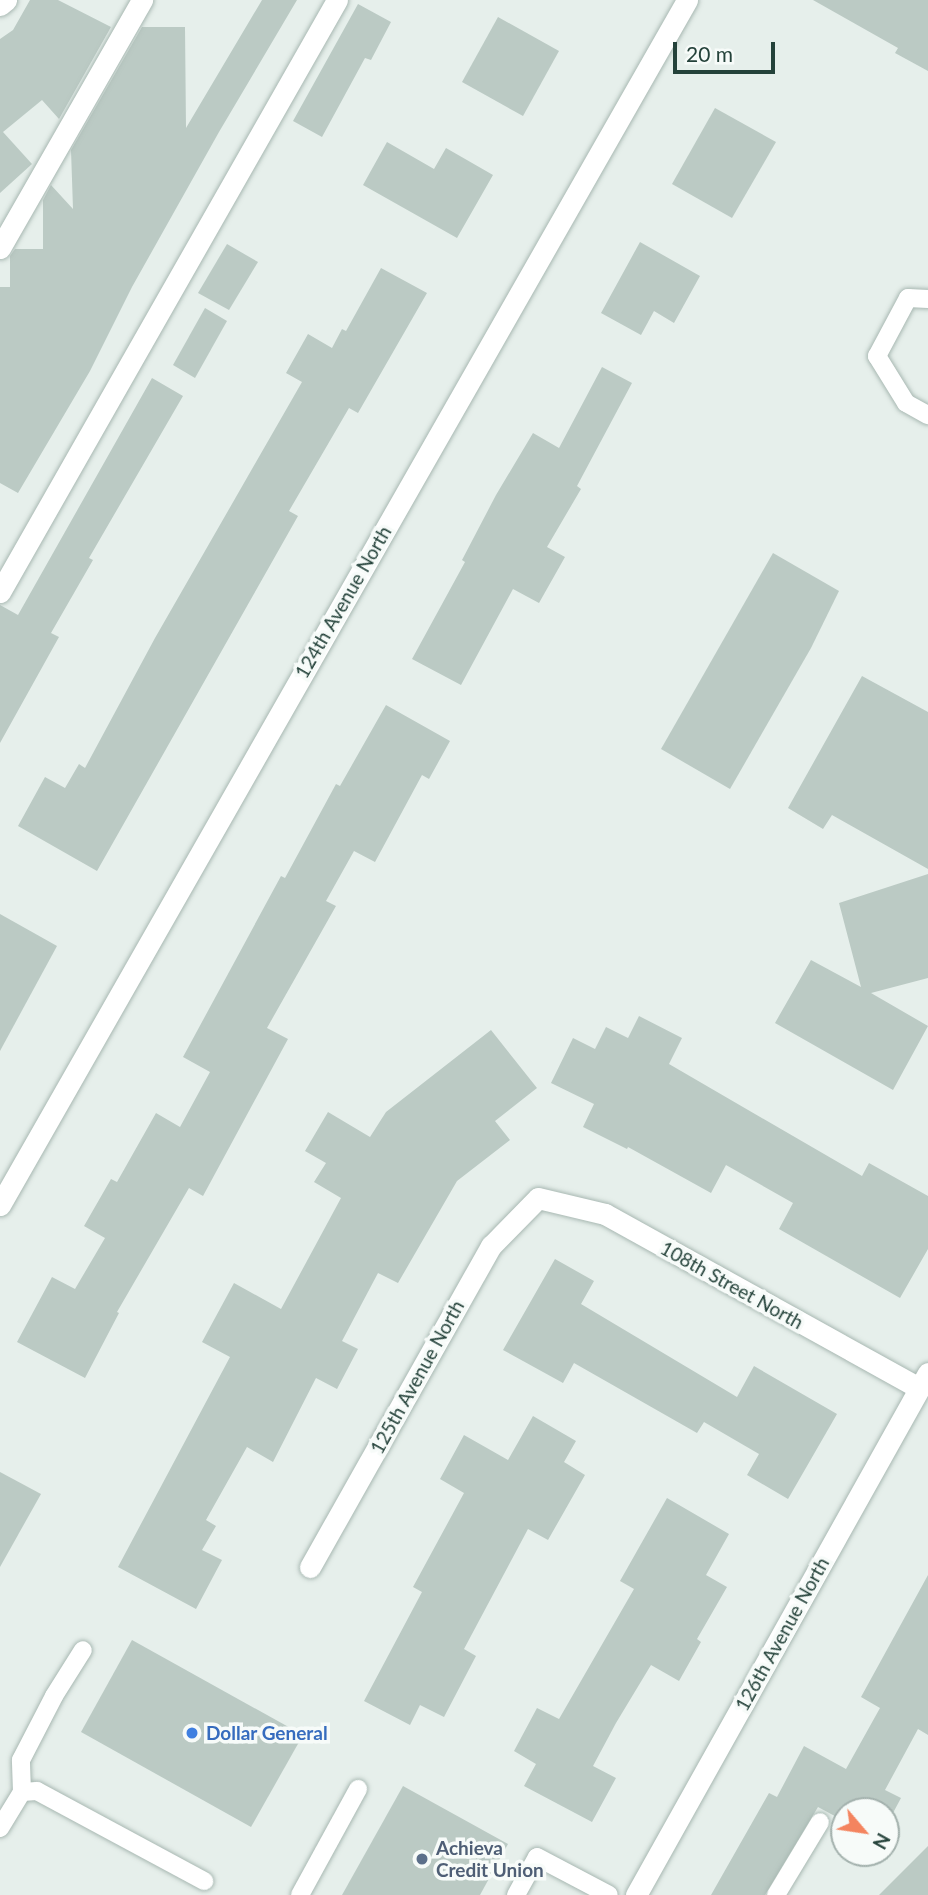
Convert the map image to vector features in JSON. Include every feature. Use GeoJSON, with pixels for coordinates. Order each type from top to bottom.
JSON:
{"type":"FeatureCollection","features":[{"type":"Feature","properties":{"kind":"street"},"geometry":{"type":"LineString","coordinates":[[0,5],[6,0]]}},
{"type":"Feature","properties":{"kind":"street"},"geometry":{"type":"LineString","coordinates":[[0,248],[142,0]]}},
{"type":"Feature","properties":{"kind":"street"},"geometry":{"type":"LineString","coordinates":[[0,592],[337,0]]}},
{"type":"Feature","properties":{"kind":"street","name":"124th Avenue North"},"geometry":{"type":"LineString","coordinates":[[0,1205],[687,0]]}},
{"type":"Feature","properties":{"kind":"street","name":"108th Street North"},"geometry":{"type":"LineString","coordinates":[[538,1198],[605,1214],[924,1380]]}},
{"type":"Feature","properties":{"kind":"street","name":"125th Avenue North"},"geometry":{"type":"LineString","coordinates":[[310,1567],[491,1246],[538,1198]]}},
{"type":"Feature","properties":{"kind":"street","name":"126th Avenue North"},"geometry":{"type":"LineString","coordinates":[[636,1895],[924,1380]]}},
{"type":"Feature","properties":{"kind":"lane"},"geometry":{"type":"LineString","coordinates":[[928,299],[908,298],[877,356],[906,403],[928,415]]}},
{"type":"Feature","properties":{"kind":"lane"},"geometry":{"type":"LineString","coordinates":[[0,1828],[22,1792],[21,1760],[49,1706],[83,1650]]}},
{"type":"Feature","properties":{"kind":"lane"},"geometry":{"type":"LineString","coordinates":[[300,1895],[358,1789]]}},
{"type":"Feature","properties":{"kind":"lane"},"geometry":{"type":"LineString","coordinates":[[22,1792],[37,1791],[204,1881]]}},
{"type":"Feature","properties":{"kind":"lane"},"geometry":{"type":"LineString","coordinates":[[776,1895],[820,1822]]}},
{"type":"Feature","properties":{"kind":"lane"},"geometry":{"type":"LineString","coordinates":[[516,1895],[537,1857],[609,1895]]}},
{"type":"Feature","properties":{"kind":"building"},"geometry":{"type":"Polygon","coordinates":[[[30,0],[58,0],[111,27],[59,119],[42,100],[3,132],[32,164],[0,193],[0,39],[13,30],[30,0]]]}},
{"type":"Feature","properties":{"kind":"building"},"geometry":{"type":"Polygon","coordinates":[[[262,0],[297,0],[219,132],[132,287],[90,371],[18,493],[0,483],[0,287],[10,287],[10,256],[15,249],[43,249],[43,200],[51,185],[73,209],[71,150],[142,27],[185,27],[186,128],[262,0]]]}},
{"type":"Feature","properties":{"kind":"building"},"geometry":{"type":"Polygon","coordinates":[[[813,0],[928,0],[928,71],[895,53],[898,48],[813,0]]]}},
{"type":"Feature","properties":{"kind":"building"},"geometry":{"type":"Polygon","coordinates":[[[358,4],[391,22],[371,60],[365,58],[322,137],[293,121],[358,4]]]}},
{"type":"Feature","properties":{"kind":"building"},"geometry":{"type":"Polygon","coordinates":[[[498,17],[559,51],[523,116],[462,82],[498,17]]]}},
{"type":"Feature","properties":{"kind":"building"},"geometry":{"type":"Polygon","coordinates":[[[715,108],[776,142],[732,218],[672,184],[715,108]]]}},
{"type":"Feature","properties":{"kind":"building"},"geometry":{"type":"Polygon","coordinates":[[[387,142],[434,169],[446,148],[493,175],[457,238],[363,185],[387,142]]]}},
{"type":"Feature","properties":{"kind":"building"},"geometry":{"type":"Polygon","coordinates":[[[640,242],[700,276],[674,323],[654,311],[641,335],[601,313],[640,242]]]}},
{"type":"Feature","properties":{"kind":"building"},"geometry":{"type":"Polygon","coordinates":[[[227,244],[258,262],[229,310],[198,293],[227,244]]]}},
{"type":"Feature","properties":{"kind":"building"},"geometry":{"type":"Polygon","coordinates":[[[381,268],[427,293],[358,413],[349,408],[289,511],[298,516],[97,871],[18,826],[45,777],[65,788],[79,764],[85,768],[155,638],[302,382],[286,373],[308,334],[332,348],[342,329],[346,331],[381,268]]]}},
{"type":"Feature","properties":{"kind":"building"},"geometry":{"type":"Polygon","coordinates":[[[205,308],[227,321],[195,378],[173,365],[205,308]]]}},
{"type":"Feature","properties":{"kind":"building"},"geometry":{"type":"Polygon","coordinates":[[[602,367],[632,383],[577,486],[581,489],[547,547],[565,557],[539,603],[513,589],[461,685],[412,659],[465,562],[462,560],[496,495],[533,433],[559,448],[602,367]]]}},
{"type":"Feature","properties":{"kind":"building"},"geometry":{"type":"Polygon","coordinates":[[[152,378],[183,396],[89,558],[93,560],[51,633],[59,637],[0,743],[0,605],[18,615],[152,378]]]}},
{"type":"Feature","properties":{"kind":"building"},"geometry":{"type":"Polygon","coordinates":[[[773,553],[839,591],[811,648],[730,789],[661,749],[773,553]]]}},
{"type":"Feature","properties":{"kind":"building"},"geometry":{"type":"Polygon","coordinates":[[[862,676],[928,712],[928,869],[832,815],[823,829],[788,808],[862,676]]]}},
{"type":"Feature","properties":{"kind":"building"},"geometry":{"type":"Polygon","coordinates":[[[386,705],[450,741],[429,779],[422,775],[375,862],[354,851],[326,901],[336,906],[267,1028],[288,1039],[203,1196],[189,1188],[117,1312],[119,1313],[85,1378],[17,1342],[52,1277],[75,1289],[105,1238],[84,1226],[111,1179],[117,1182],[156,1113],[180,1127],[210,1072],[183,1057],[281,876],[285,878],[336,784],[340,786],[386,705]]]}},
{"type":"Feature","properties":{"kind":"building"},"geometry":{"type":"Polygon","coordinates":[[[928,874],[928,978],[871,993],[928,1026],[893,1090],[775,1023],[811,960],[861,987],[839,903],[928,874]]]}},
{"type":"Feature","properties":{"kind":"building"},"geometry":{"type":"Polygon","coordinates":[[[0,914],[57,946],[0,1051],[0,914]]]}},
{"type":"Feature","properties":{"kind":"building"},"geometry":{"type":"Polygon","coordinates":[[[639,1016],[682,1038],[669,1064],[862,1176],[869,1163],[928,1196],[928,1249],[900,1298],[779,1229],[793,1203],[726,1165],[711,1193],[628,1147],[627,1149],[583,1127],[594,1104],[551,1083],[573,1038],[595,1049],[606,1027],[628,1038],[639,1016]]]}},
{"type":"Feature","properties":{"kind":"building"},"geometry":{"type":"Polygon","coordinates":[[[491,1030],[537,1088],[495,1121],[510,1140],[457,1181],[398,1283],[378,1273],[342,1341],[358,1349],[337,1389],[316,1378],[273,1462],[247,1447],[206,1520],[216,1526],[202,1550],[222,1560],[196,1609],[118,1567],[230,1357],[202,1342],[234,1283],[281,1309],[341,1198],[314,1182],[326,1163],[305,1151],[328,1112],[370,1137],[386,1112],[491,1030]]]}},
{"type":"Feature","properties":{"kind":"building"},"geometry":{"type":"Polygon","coordinates":[[[555,1259],[594,1281],[581,1304],[737,1397],[754,1366],[837,1414],[788,1499],[747,1475],[759,1454],[704,1422],[697,1433],[574,1363],[563,1383],[503,1350],[555,1259]]]}},
{"type":"Feature","properties":{"kind":"building"},"geometry":{"type":"Polygon","coordinates":[[[533,1416],[576,1441],[564,1462],[585,1475],[548,1540],[528,1529],[464,1649],[476,1656],[444,1717],[420,1705],[410,1725],[364,1701],[422,1592],[413,1587],[464,1493],[440,1479],[464,1435],[508,1460],[533,1416]]]}},
{"type":"Feature","properties":{"kind":"building"},"geometry":{"type":"Polygon","coordinates":[[[0,1472],[41,1494],[0,1567],[0,1472]]]}},
{"type":"Feature","properties":{"kind":"building"},"geometry":{"type":"Polygon","coordinates":[[[667,1498],[729,1534],[706,1575],[727,1587],[697,1639],[701,1642],[679,1681],[651,1665],[616,1723],[593,1766],[616,1778],[592,1822],[524,1786],[536,1764],[514,1751],[537,1708],[559,1719],[634,1589],[620,1581],[667,1498]]]}},
{"type":"Feature","properties":{"kind":"building"},"geometry":{"type":"Polygon","coordinates":[[[928,1575],[928,1735],[918,1729],[885,1790],[899,1797],[830,1797],[830,1813],[818,1807],[765,1895],[711,1895],[769,1793],[777,1797],[804,1746],[846,1769],[880,1708],[861,1697],[928,1575]]]}},
{"type":"Feature","properties":{"kind":"building","name":"Dollar General"},"geometry":{"type":"Polygon","coordinates":[[[132,1640],[303,1735],[251,1827],[81,1732],[132,1640]]]}},
{"type":"Feature","properties":{"kind":"building"},"geometry":{"type":"Polygon","coordinates":[[[403,1786],[508,1844],[480,1895],[342,1895],[403,1786]]]}},
{"type":"Feature","properties":{"kind":"building"},"geometry":{"type":"Polygon","coordinates":[[[928,1846],[928,1895],[879,1895],[928,1846]]]}},
{"type":"Feature","properties":{"kind":"place","name":"Dollar General"},"geometry":{"type":"Point","coordinates":[192,1733]}},
{"type":"Feature","properties":{"kind":"place","name":"Achieva Credit Union"},"geometry":{"type":"Point","coordinates":[422,1859]}}]}
